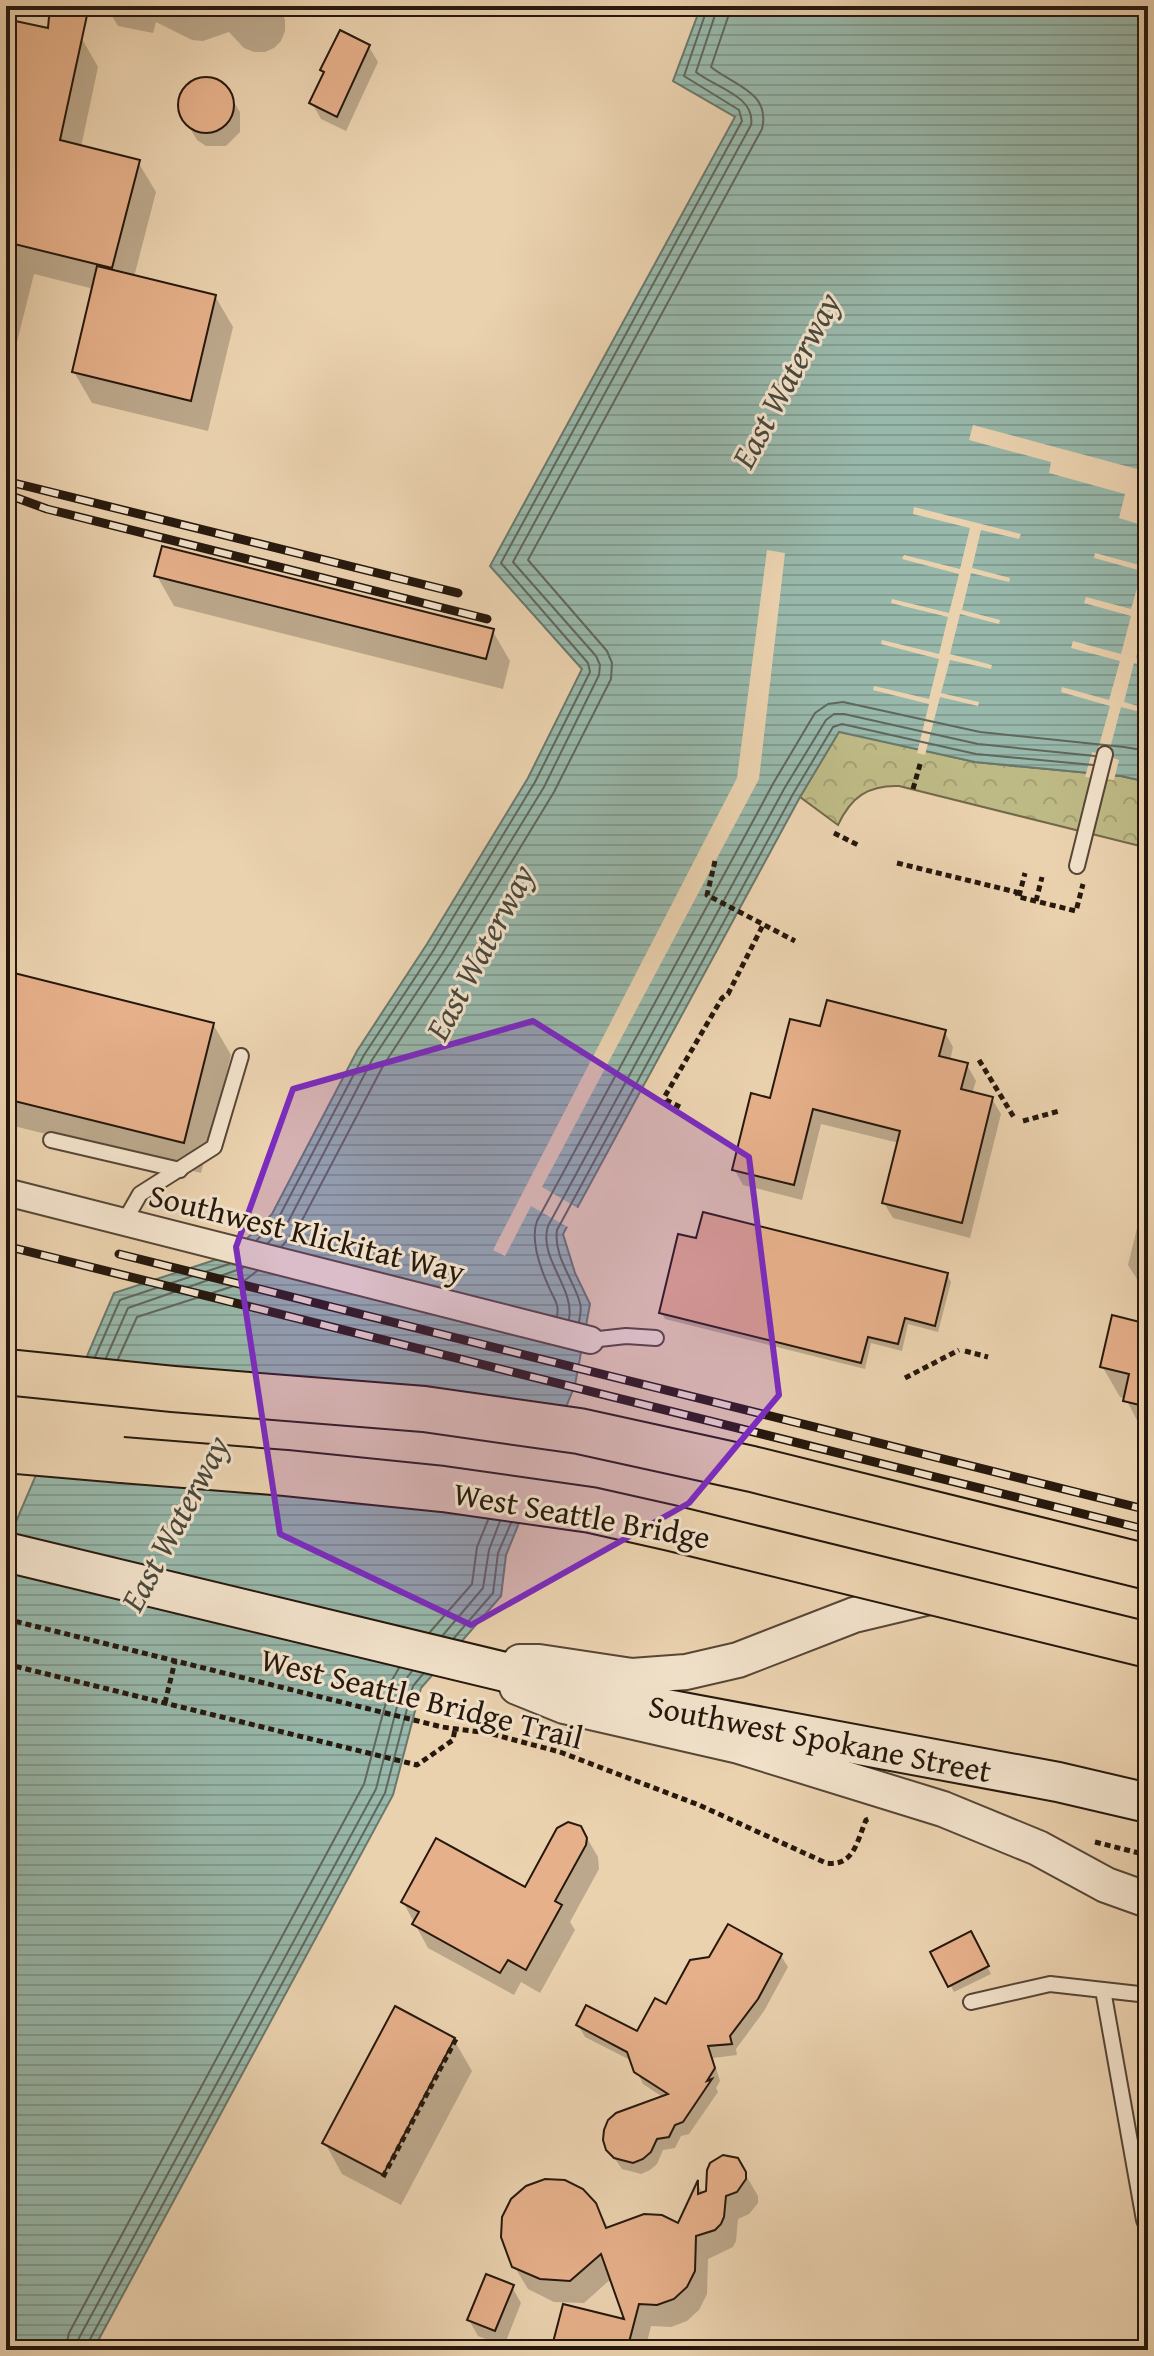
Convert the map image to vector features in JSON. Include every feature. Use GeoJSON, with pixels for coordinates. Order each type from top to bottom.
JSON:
{"type":"FeatureCollection","features":[{"type":"Feature","properties":{"kind":"highway"},"geometry":{"type":"LineString","coordinates":[[6,1372],[424,1409],[579,1431],[752,1469],[1148,1567]]}},
{"type":"Feature","properties":{"kind":"highway","name":"West Seattle Bridge"},"geometry":{"type":"LineString","coordinates":[[6,1408],[320,1436],[557,1464],[741,1501],[1148,1603]]}},
{"type":"Feature","properties":{"kind":"highway","name":"West Seattle Bridge"},"geometry":{"type":"LineString","coordinates":[[6,1450],[443,1489],[591,1510],[1148,1645]]}},
{"type":"Feature","properties":{"kind":"highway"},"geometry":{"type":"LineString","coordinates":[[6,1459],[122,1460]]}},
{"type":"Feature","properties":{"kind":"main road","name":"Southwest Spokane Street"},"geometry":{"type":"LineString","coordinates":[[8,1552],[634,1703],[1058,1782],[1147,1820]]}},
{"type":"Feature","properties":{"kind":"street","name":"Southwest Klickitat Way"},"geometry":{"type":"LineString","coordinates":[[6,1192],[590,1340]]}},
{"type":"Feature","properties":{"kind":"street"},"geometry":{"type":"LineString","coordinates":[[493,1671],[523,1661],[632,1676],[686,1672],[738,1660],[854,1615],[957,1590],[990,1586],[1005,1585],[1075,1594],[1148,1612]]}},
{"type":"Feature","properties":{"kind":"street"},"geometry":{"type":"LineString","coordinates":[[493,1671],[524,1691],[564,1706],[739,1746],[943,1809],[1038,1848],[1106,1885],[1148,1900]]}},
{"type":"Feature","properties":{"kind":"lane"},"geometry":{"type":"LineString","coordinates":[[1078,873],[1105,754]]}},
{"type":"Feature","properties":{"kind":"lane"},"geometry":{"type":"LineString","coordinates":[[124,1222],[140,1194],[214,1147],[241,1056]]}},
{"type":"Feature","properties":{"kind":"lane"},"geometry":{"type":"LineString","coordinates":[[51,1140],[180,1170]]}},
{"type":"Feature","properties":{"kind":"lane"},"geometry":{"type":"LineString","coordinates":[[590,1340],[626,1336],[656,1338]]}},
{"type":"Feature","properties":{"kind":"lane"},"geometry":{"type":"LineString","coordinates":[[971,2002],[1050,1984],[1148,1995]]}},
{"type":"Feature","properties":{"kind":"lane"},"geometry":{"type":"LineString","coordinates":[[1103,1990],[1148,2230]]}},
{"type":"Feature","properties":{"kind":"path"},"geometry":{"type":"LineString","coordinates":[[913,789],[921,761]]}},
{"type":"Feature","properties":{"kind":"path"},"geometry":{"type":"LineString","coordinates":[[834,833],[858,845]]}},
{"type":"Feature","properties":{"kind":"path"},"geometry":{"type":"LineString","coordinates":[[715,861],[707,895],[795,941]]}},
{"type":"Feature","properties":{"kind":"path"},"geometry":{"type":"LineString","coordinates":[[897,863],[1016,892],[1019,897],[1076,911],[1083,885],[1078,873]]}},
{"type":"Feature","properties":{"kind":"path"},"geometry":{"type":"LineString","coordinates":[[1019,897],[1025,873]]}},
{"type":"Feature","properties":{"kind":"path"},"geometry":{"type":"LineString","coordinates":[[1036,901],[1042,877]]}},
{"type":"Feature","properties":{"kind":"path"},"geometry":{"type":"LineString","coordinates":[[680,1107],[666,1100],[665,1096],[722,998],[728,994],[763,925]]}},
{"type":"Feature","properties":{"kind":"path"},"geometry":{"type":"LineString","coordinates":[[979,1060],[1015,1119]]}},
{"type":"Feature","properties":{"kind":"path"},"geometry":{"type":"LineString","coordinates":[[1023,1121],[1059,1111]]}},
{"type":"Feature","properties":{"kind":"path"},"geometry":{"type":"LineString","coordinates":[[905,1378],[962,1351],[988,1357]]}},
{"type":"Feature","properties":{"kind":"path","name":"West Seattle Bridge Trail"},"geometry":{"type":"LineString","coordinates":[[6,1619],[560,1752],[679,1798],[826,1863],[836,1865],[848,1859],[853,1854],[866,1820],[876,1819]]}},
{"type":"Feature","properties":{"kind":"path"},"geometry":{"type":"LineString","coordinates":[[165,1703],[176,1661]]}},
{"type":"Feature","properties":{"kind":"path"},"geometry":{"type":"LineString","coordinates":[[6,1664],[417,1765],[453,1740],[455,1729]]}},
{"type":"Feature","properties":{"kind":"path"},"geometry":{"type":"LineString","coordinates":[[1147,1820],[1139,1853],[1148,1859]]}},
{"type":"Feature","properties":{"kind":"path"},"geometry":{"type":"LineString","coordinates":[[383,2177],[456,2039]]}},
{"type":"Feature","properties":{"kind":"highlighted area"},"geometry":{"type":"Polygon","coordinates":[[[533,1021],[749,1157],[779,1395],[689,1503],[471,1625],[280,1534],[236,1247],[293,1089],[533,1021]]]}},
{"type":"Feature","properties":{"kind":"green space"},"geometry":{"type":"Polygon","coordinates":[[[839,731],[975,762],[1121,776],[1148,782],[1148,848],[899,786],[878,788],[862,795],[849,807],[838,825],[800,797],[839,731]]]}},
{"type":"Feature","properties":{"kind":"water","name":"East Waterway"},"geometry":{"type":"Polygon","coordinates":[[[701,6],[1148,6],[1148,782],[1121,776],[975,762],[839,732],[800,797],[563,1234],[575,1273],[590,1304],[575,1385],[506,1555],[501,1596],[421,1688],[393,1795],[93,2350],[6,2350],[6,1545],[114,1293],[230,1255],[272,1214],[357,1051],[427,944],[528,778],[582,669],[490,566],[735,117],[673,81],[701,6]]]}},
{"type":"Feature","properties":{"kind":"pier"},"geometry":{"type":"Polygon","coordinates":[[[973,425],[1148,472],[1148,527],[1119,518],[1125,494],[1049,473],[1051,462],[969,440],[973,425]]]}},
{"type":"Feature","properties":{"kind":"pier"},"geometry":{"type":"Polygon","coordinates":[[[914,507],[1021,534],[1019,539],[981,530],[972,568],[1010,578],[1009,582],[971,573],[962,610],[1000,620],[999,624],[960,614],[950,654],[992,665],[991,669],[950,660],[941,693],[979,702],[978,706],[940,697],[925,755],[917,753],[929,704],[873,690],[874,686],[929,699],[939,659],[881,644],[882,640],[939,654],[948,617],[891,603],[892,599],[949,613],[959,574],[902,559],[904,555],[960,569],[970,528],[913,514],[914,507]]]}},
{"type":"Feature","properties":{"kind":"pier"},"geometry":{"type":"Polygon","coordinates":[[[1148,548],[1148,620],[1136,658],[1148,661],[1148,666],[1134,663],[1124,702],[1148,709],[1148,714],[1121,707],[1108,756],[1119,760],[1114,780],[1085,777],[1092,752],[1097,753],[1110,706],[1061,692],[1062,687],[1109,700],[1120,661],[1071,648],[1073,641],[1121,654],[1131,616],[1084,603],[1086,597],[1131,609],[1142,571],[1094,558],[1095,553],[1143,566],[1148,548]]]}},
{"type":"Feature","properties":{"kind":"pier"},"geometry":{"type":"Polygon","coordinates":[[[767,550],[785,553],[759,779],[542,1187],[581,1210],[571,1229],[531,1206],[505,1256],[493,1250],[737,778],[767,550]]]}},
{"type":"Feature","properties":{"kind":"building"},"geometry":{"type":"Polygon","coordinates":[[[50,6],[89,6],[60,140],[140,160],[112,268],[6,242],[6,19],[48,28],[50,6]]]}},
{"type":"Feature","properties":{"kind":"building"},"geometry":{"type":"Polygon","coordinates":[[[340,30],[370,45],[337,117],[309,103],[324,72],[320,70],[340,30]]]}},
{"type":"Feature","properties":{"kind":"building"},"geometry":{"type":"Polygon","coordinates":[[[206,77],[225,86],[234,105],[225,124],[206,133],[187,124],[178,105],[187,86],[206,77]]]}},
{"type":"Feature","properties":{"kind":"building"},"geometry":{"type":"Polygon","coordinates":[[[97,266],[216,295],[191,401],[72,372],[97,266]]]}},
{"type":"Feature","properties":{"kind":"building"},"geometry":{"type":"Polygon","coordinates":[[[162,546],[494,629],[486,659],[154,576],[162,546]]]}},
{"type":"Feature","properties":{"kind":"building"},"geometry":{"type":"Polygon","coordinates":[[[6,971],[214,1023],[184,1143],[6,1099],[6,971]]]}},
{"type":"Feature","properties":{"kind":"building"},"geometry":{"type":"Polygon","coordinates":[[[827,1000],[946,1030],[939,1056],[968,1063],[961,1089],[993,1097],[962,1223],[882,1203],[900,1131],[813,1109],[794,1185],[732,1170],[751,1093],[770,1098],[790,1019],[820,1026],[827,1000]]]}},
{"type":"Feature","properties":{"kind":"building"},"geometry":{"type":"Polygon","coordinates":[[[703,1212],[948,1273],[935,1326],[905,1318],[898,1344],[868,1337],[861,1363],[659,1313],[678,1234],[696,1238],[703,1212]]]}},
{"type":"Feature","properties":{"kind":"building"},"geometry":{"type":"Polygon","coordinates":[[[1112,1315],[1148,1324],[1148,1407],[1123,1401],[1129,1374],[1100,1367],[1112,1315]]]}},
{"type":"Feature","properties":{"kind":"building"},"geometry":{"type":"Polygon","coordinates":[[[568,1822],[581,1826],[587,1838],[586,1845],[555,1901],[562,1905],[526,1970],[508,1960],[500,1973],[412,1924],[419,1912],[401,1902],[436,1838],[525,1887],[557,1828],[568,1822]]]}},
{"type":"Feature","properties":{"kind":"building"},"geometry":{"type":"Polygon","coordinates":[[[728,1924],[782,1954],[758,1999],[730,2036],[732,2044],[708,2046],[715,2068],[707,2081],[712,2079],[683,2122],[675,2125],[669,2137],[657,2139],[651,2152],[643,2159],[633,2163],[614,2158],[606,2150],[603,2140],[608,2120],[616,2113],[668,2094],[634,2072],[627,2052],[576,2025],[586,2005],[637,2031],[655,1998],[666,2004],[690,1960],[709,1957],[728,1924]]]}},
{"type":"Feature","properties":{"kind":"building"},"geometry":{"type":"Polygon","coordinates":[[[971,1931],[989,1966],[948,1987],[930,1952],[971,1931]]]}},
{"type":"Feature","properties":{"kind":"building"},"geometry":{"type":"Polygon","coordinates":[[[395,2006],[455,2038],[383,2175],[322,2143],[395,2006]]]}},
{"type":"Feature","properties":{"kind":"building"},"geometry":{"type":"Polygon","coordinates":[[[723,2155],[738,2158],[746,2172],[746,2179],[737,2192],[726,2196],[721,2224],[715,2230],[696,2236],[695,2271],[687,2287],[674,2299],[657,2305],[639,2304],[627,2350],[551,2350],[563,2304],[624,2319],[601,2254],[570,2281],[540,2279],[512,2267],[501,2237],[502,2217],[511,2199],[526,2186],[545,2179],[565,2180],[583,2189],[596,2203],[606,2228],[644,2214],[662,2215],[678,2223],[698,2180],[698,2194],[706,2191],[710,2163],[723,2155]]]}},
{"type":"Feature","properties":{"kind":"building"},"geometry":{"type":"Polygon","coordinates":[[[486,2274],[514,2285],[495,2331],[467,2320],[486,2274]]]}},
{"type":"Feature","properties":{"kind":"railway"},"geometry":{"type":"LineString","coordinates":[[6,481],[458,593]]}},
{"type":"Feature","properties":{"kind":"railway"},"geometry":{"type":"LineString","coordinates":[[6,494],[47,509],[487,619]]}},
{"type":"Feature","properties":{"kind":"railway"},"geometry":{"type":"LineString","coordinates":[[6,1246],[1148,1530]]}},
{"type":"Feature","properties":{"kind":"railway"},"geometry":{"type":"LineString","coordinates":[[119,1254],[1148,1510]]}}]}
